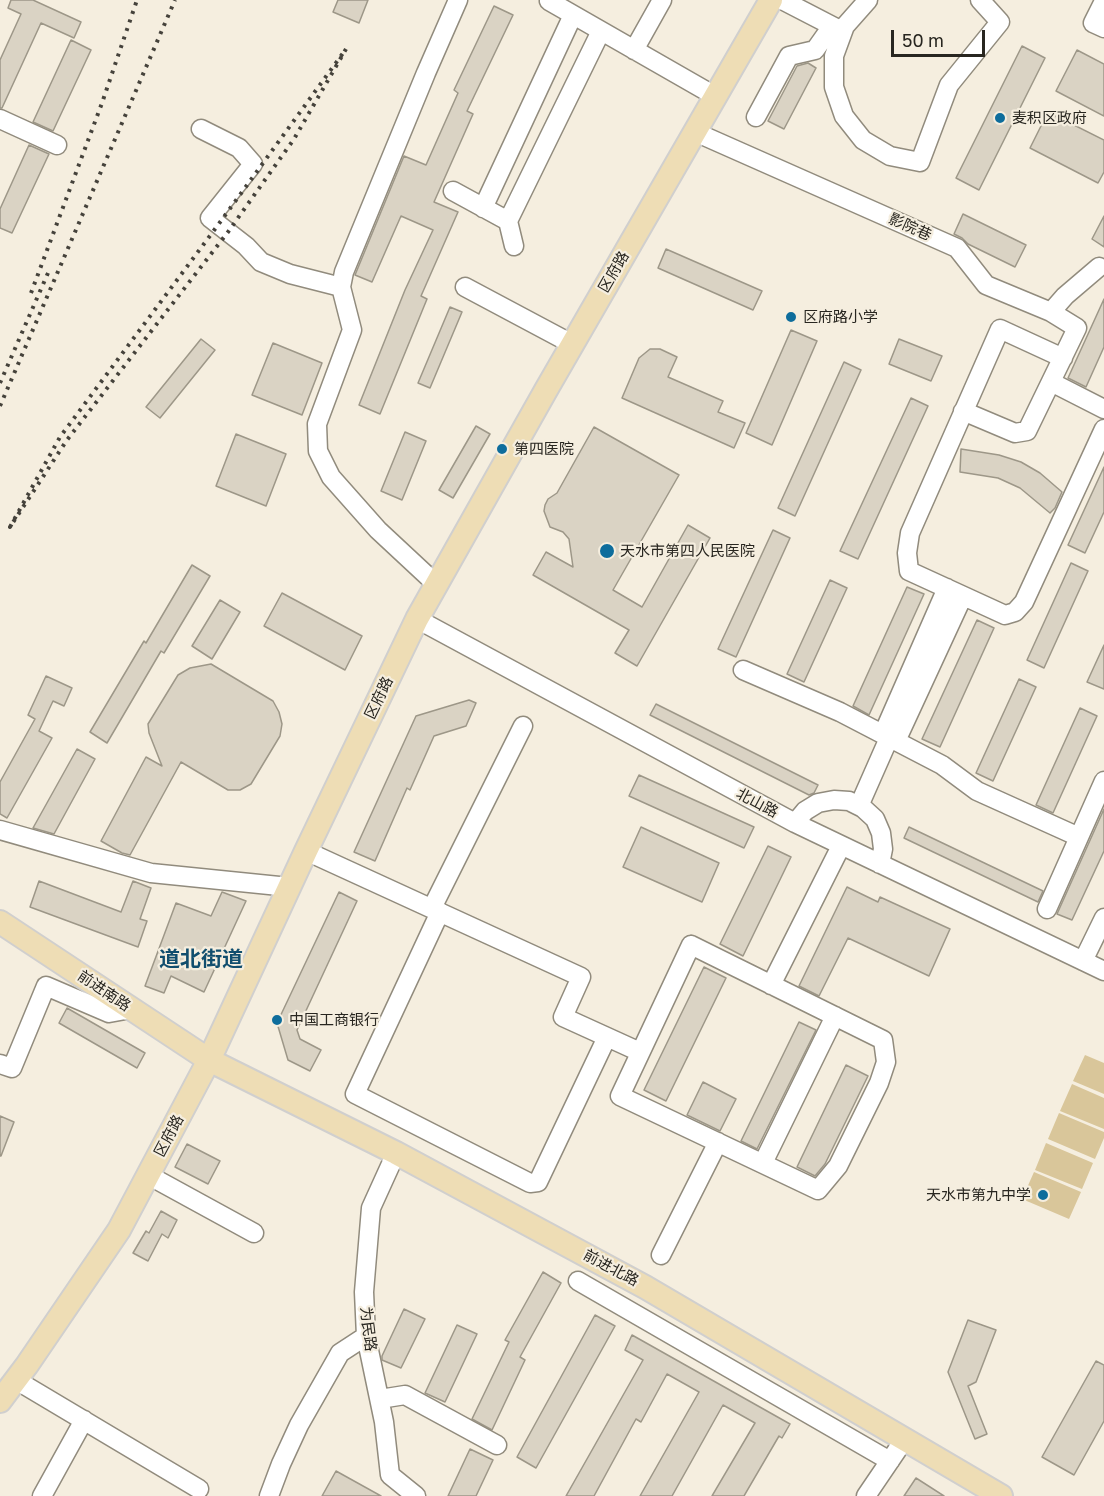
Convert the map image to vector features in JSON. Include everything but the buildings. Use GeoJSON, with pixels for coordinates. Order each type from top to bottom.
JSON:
{"type":"FeatureCollection","features":[{"type":"Feature","properties":{"kind":"main road","name":"区府路"},"geometry":{"type":"LineString","coordinates":[[0,1401],[119,1230],[209,1060],[417,618],[771,0]]}},
{"type":"Feature","properties":{"kind":"main road","name":"前进南路"},"geometry":{"type":"LineString","coordinates":[[0,922],[209,1060]]}},
{"type":"Feature","properties":{"kind":"main road","name":"前进北路"},"geometry":{"type":"LineString","coordinates":[[209,1060],[396,1153],[645,1287],[1001,1496]]}},
{"type":"Feature","properties":{"kind":"street"},"geometry":{"type":"LineString","coordinates":[[436,585],[378,530],[331,477],[318,451],[317,424],[352,330],[341,287],[344,272],[458,0]]}},
{"type":"Feature","properties":{"kind":"street"},"geometry":{"type":"LineString","coordinates":[[634,50],[662,0]]}},
{"type":"Feature","properties":{"kind":"street"},"geometry":{"type":"LineString","coordinates":[[782,0],[838,29]]}},
{"type":"Feature","properties":{"kind":"street"},"geometry":{"type":"LineString","coordinates":[[756,117],[789,56],[815,50],[838,29],[845,26],[868,0]]}},
{"type":"Feature","properties":{"kind":"street"},"geometry":{"type":"LineString","coordinates":[[838,29],[834,56],[834,87],[844,116],[864,140],[890,156],[920,162],[949,85],[1000,22],[980,0]]}},
{"type":"Feature","properties":{"kind":"street"},"geometry":{"type":"LineString","coordinates":[[549,1],[716,96]]}},
{"type":"Feature","properties":{"kind":"street"},"geometry":{"type":"LineString","coordinates":[[1104,1],[1093,23],[1104,28]]}},
{"type":"Feature","properties":{"kind":"street"},"geometry":{"type":"LineString","coordinates":[[483,208],[573,15]]}},
{"type":"Feature","properties":{"kind":"street"},"geometry":{"type":"LineString","coordinates":[[514,246],[508,221],[600,31]]}},
{"type":"Feature","properties":{"kind":"street"},"geometry":{"type":"LineString","coordinates":[[0,119],[57,145]]}},
{"type":"Feature","properties":{"kind":"street"},"geometry":{"type":"LineString","coordinates":[[201,129],[239,148],[252,164],[210,218],[246,246],[261,262],[290,274],[341,287]]}},
{"type":"Feature","properties":{"kind":"street","name":"影院巷"},"geometry":{"type":"LineString","coordinates":[[695,132],[957,248],[986,285],[1051,312],[1077,328],[1063,358]]}},
{"type":"Feature","properties":{"kind":"street"},"geometry":{"type":"LineString","coordinates":[[453,191],[508,221]]}},
{"type":"Feature","properties":{"kind":"street"},"geometry":{"type":"LineString","coordinates":[[1051,312],[1065,296],[1099,267]]}},
{"type":"Feature","properties":{"kind":"street"},"geometry":{"type":"LineString","coordinates":[[465,287],[572,344]]}},
{"type":"Feature","properties":{"kind":"street"},"geometry":{"type":"LineString","coordinates":[[963,411],[1015,433],[1027,431],[1063,358],[1000,329],[963,411],[910,533],[909,571],[1005,615],[1015,612],[1024,602],[1104,429]]}},
{"type":"Feature","properties":{"kind":"street"},"geometry":{"type":"LineString","coordinates":[[1051,382],[1104,409]]}},
{"type":"Feature","properties":{"kind":"street"},"geometry":{"type":"LineString","coordinates":[[858,806],[955,592]]}},
{"type":"Feature","properties":{"kind":"street","name":"北山路"},"geometry":{"type":"LineString","coordinates":[[417,618],[795,823],[1104,971]]}},
{"type":"Feature","properties":{"kind":"street"},"geometry":{"type":"LineString","coordinates":[[744,670],[840,711],[942,765],[977,791],[1078,837]]}},
{"type":"Feature","properties":{"kind":"street"},"geometry":{"type":"LineString","coordinates":[[523,726],[436,910],[355,1094],[530,1183],[538,1182],[607,1037]]}},
{"type":"Feature","properties":{"kind":"street"},"geometry":{"type":"LineString","coordinates":[[1047,909],[1104,782]]}},
{"type":"Feature","properties":{"kind":"street"},"geometry":{"type":"LineString","coordinates":[[795,823],[805,811],[818,803],[834,800],[849,801],[874,819],[881,833],[883,849],[880,864]]}},
{"type":"Feature","properties":{"kind":"street"},"geometry":{"type":"LineString","coordinates":[[0,830],[151,873],[289,887]]}},
{"type":"Feature","properties":{"kind":"street"},"geometry":{"type":"LineString","coordinates":[[771,985],[841,846]]}},
{"type":"Feature","properties":{"kind":"street"},"geometry":{"type":"LineString","coordinates":[[306,850],[581,977],[563,1017],[640,1052]]}},
{"type":"Feature","properties":{"kind":"street"},"geometry":{"type":"LineString","coordinates":[[1083,961],[1104,918]]}},
{"type":"Feature","properties":{"kind":"street"},"geometry":{"type":"LineString","coordinates":[[691,945],[771,985],[883,1040],[886,1062],[879,1083],[838,1166],[818,1190],[620,1096],[691,945]]}},
{"type":"Feature","properties":{"kind":"street"},"geometry":{"type":"LineString","coordinates":[[0,1064],[12,1068],[46,986],[109,1013],[131,1009]]}},
{"type":"Feature","properties":{"kind":"street"},"geometry":{"type":"LineString","coordinates":[[763,1163],[835,1016]]}},
{"type":"Feature","properties":{"kind":"street"},"geometry":{"type":"LineString","coordinates":[[661,1255],[718,1142]]}},
{"type":"Feature","properties":{"kind":"street","name":"为民路"},"geometry":{"type":"LineString","coordinates":[[396,1153],[371,1208],[363,1292],[366,1336],[380,1399],[390,1475],[416,1496]]}},
{"type":"Feature","properties":{"kind":"street"},"geometry":{"type":"LineString","coordinates":[[148,1175],[254,1233]]}},
{"type":"Feature","properties":{"kind":"street"},"geometry":{"type":"LineString","coordinates":[[578,1281],[890,1461]]}},
{"type":"Feature","properties":{"kind":"street"},"geometry":{"type":"LineString","coordinates":[[632,1312],[645,1287]]}},
{"type":"Feature","properties":{"kind":"street"},"geometry":{"type":"LineString","coordinates":[[269,1496],[299,1425],[340,1353],[366,1336]]}},
{"type":"Feature","properties":{"kind":"street"},"geometry":{"type":"LineString","coordinates":[[16,1380],[199,1490]]}},
{"type":"Feature","properties":{"kind":"street"},"geometry":{"type":"LineString","coordinates":[[380,1399],[405,1395],[497,1445]]}},
{"type":"Feature","properties":{"kind":"street"},"geometry":{"type":"LineString","coordinates":[[42,1496],[84,1420]]}},
{"type":"Feature","properties":{"kind":"street"},"geometry":{"type":"LineString","coordinates":[[866,1496],[904,1440]]}},
{"type":"Feature","properties":{"kind":"shaded area"},"geometry":{"type":"Polygon","coordinates":[[[1085,1055],[1104,1063],[1104,1094],[1073,1081],[1085,1055]]]}},
{"type":"Feature","properties":{"kind":"shaded area"},"geometry":{"type":"Polygon","coordinates":[[[1072,1084],[1104,1098],[1104,1129],[1060,1111],[1072,1084]]]}},
{"type":"Feature","properties":{"kind":"shaded area"},"geometry":{"type":"Polygon","coordinates":[[[1059,1113],[1104,1132],[1104,1138],[1095,1159],[1048,1139],[1059,1113]]]}},
{"type":"Feature","properties":{"kind":"shaded area"},"geometry":{"type":"Polygon","coordinates":[[[1046,1143],[1093,1163],[1082,1189],[1035,1170],[1046,1143]]]}},
{"type":"Feature","properties":{"kind":"shaded area"},"geometry":{"type":"Polygon","coordinates":[[[1034,1172],[1081,1192],[1069,1219],[1022,1199],[1034,1172]]]}},
{"type":"Feature","properties":{"kind":"railway"},"geometry":{"type":"LineString","coordinates":[[31,293],[102,103],[137,0]]}},
{"type":"Feature","properties":{"kind":"railway"},"geometry":{"type":"LineString","coordinates":[[0,406],[175,0]]}},
{"type":"Feature","properties":{"kind":"railway"},"geometry":{"type":"LineString","coordinates":[[346,49],[294,139],[228,232],[67,440],[10,527],[60,437],[346,49]]}},
{"type":"Feature","properties":{"kind":"railway"},"geometry":{"type":"LineString","coordinates":[[0,383],[48,273]]}},
{"type":"Feature","properties":{"kind":"place","name":"麦积区政府"},"geometry":{"type":"Point","coordinates":[1000,118]}},
{"type":"Feature","properties":{"kind":"place","name":"区府路小学"},"geometry":{"type":"Point","coordinates":[791,317]}},
{"type":"Feature","properties":{"kind":"place","name":"第四医院"},"geometry":{"type":"Point","coordinates":[502,449]}},
{"type":"Feature","properties":{"kind":"place","name":"天水市第四人民医院"},"geometry":{"type":"Point","coordinates":[607,551]}},
{"type":"Feature","properties":{"kind":"place","name":"中国工商银行"},"geometry":{"type":"Point","coordinates":[277,1020]}},
{"type":"Feature","properties":{"kind":"place","name":"天水市第九中学"},"geometry":{"type":"Point","coordinates":[1043,1195]}},
{"type":"Feature","properties":{"kind":"district","name":"道北街道"},"geometry":{"type":"Point","coordinates":[201,959]}}]}
